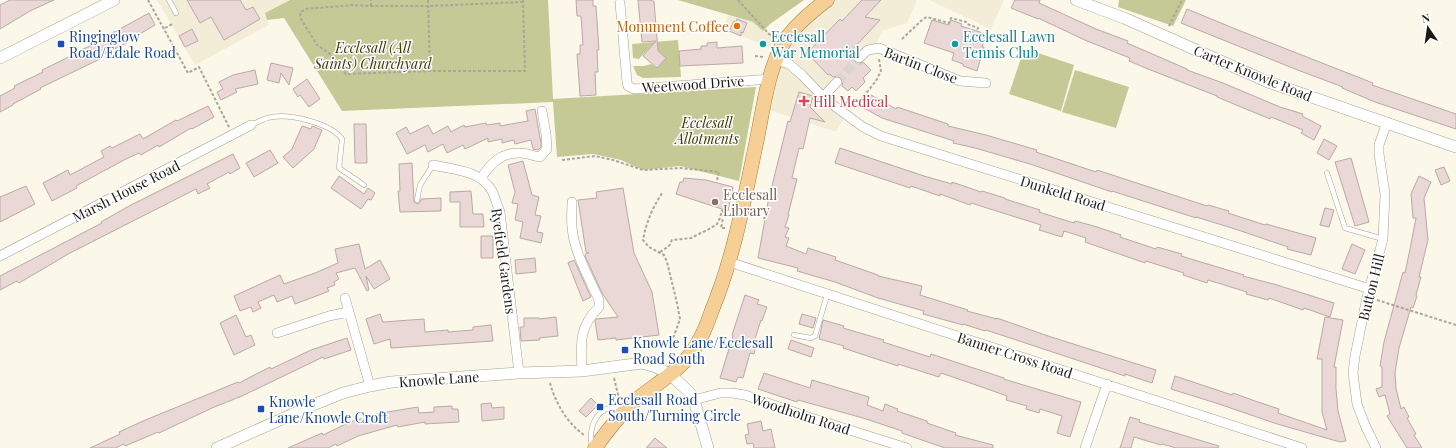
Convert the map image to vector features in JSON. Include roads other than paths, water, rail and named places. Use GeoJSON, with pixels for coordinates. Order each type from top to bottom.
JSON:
{"type":"FeatureCollection","features":[{"type":"Feature","properties":{"kind":"main road"},"geometry":{"type":"LineString","coordinates":[[593,446],[624,409],[671,375],[685,362],[696,346],[720,291],[729,262],[770,79],[776,60],[784,43],[795,26],[826,0]]}},
{"type":"Feature","properties":{"kind":"street"},"geometry":{"type":"LineString","coordinates":[[0,58],[114,0]]}},
{"type":"Feature","properties":{"kind":"street","name":"Carter Knowle Road"},"geometry":{"type":"LineString","coordinates":[[1076,0],[1124,18],[1268,82],[1456,147]]}},
{"type":"Feature","properties":{"kind":"street","name":"Weetwood Drive"},"geometry":{"type":"LineString","coordinates":[[620,3],[628,86],[634,89],[770,79]]}},
{"type":"Feature","properties":{"kind":"street","name":"Bartin Close"},"geometry":{"type":"LineString","coordinates":[[859,58],[868,50],[878,48],[960,81],[986,83]]}},
{"type":"Feature","properties":{"kind":"street","name":"Dunkeld Road"},"geometry":{"type":"LineString","coordinates":[[776,60],[789,64],[823,97],[847,116],[863,127],[881,136],[1368,293]]}},
{"type":"Feature","properties":{"kind":"street"},"geometry":{"type":"LineString","coordinates":[[823,97],[838,82]]}},
{"type":"Feature","properties":{"kind":"street"},"geometry":{"type":"LineString","coordinates":[[434,165],[466,172],[481,178],[488,167],[499,158],[511,154],[521,153],[540,157],[547,149],[542,111]]}},
{"type":"Feature","properties":{"kind":"street","name":"Button Hill"},"geometry":{"type":"LineString","coordinates":[[1376,448],[1357,404],[1352,373],[1354,356],[1368,293],[1383,239],[1385,194],[1379,145],[1387,122]]}},
{"type":"Feature","properties":{"kind":"street","name":"Marsh House Road"},"geometry":{"type":"LineString","coordinates":[[0,256],[251,125]]}},
{"type":"Feature","properties":{"kind":"street","name":"Ryefield Gardens"},"geometry":{"type":"LineString","coordinates":[[481,178],[492,191],[500,212],[519,373]]}},
{"type":"Feature","properties":{"kind":"street"},"geometry":{"type":"LineString","coordinates":[[572,202],[572,228],[580,260],[599,300],[599,307],[591,315],[585,325],[582,344],[582,371]]}},
{"type":"Feature","properties":{"kind":"street","name":"Banner Cross Road"},"geometry":{"type":"LineString","coordinates":[[729,262],[1302,448]]}},
{"type":"Feature","properties":{"kind":"street"},"geometry":{"type":"LineString","coordinates":[[345,298],[370,386]]}},
{"type":"Feature","properties":{"kind":"street"},"geometry":{"type":"LineString","coordinates":[[277,333],[329,316],[348,312]]}},
{"type":"Feature","properties":{"kind":"street","name":"Knowle Lane"},"geometry":{"type":"LineString","coordinates":[[217,448],[343,393],[370,386],[414,380],[519,373],[582,371],[642,363],[656,367],[671,375],[690,393],[694,400]]}},
{"type":"Feature","properties":{"kind":"street"},"geometry":{"type":"LineString","coordinates":[[1085,448],[1107,384]]}},
{"type":"Feature","properties":{"kind":"street","name":"Woodholm Road"},"geometry":{"type":"LineString","coordinates":[[694,400],[720,393],[745,395],[808,417],[907,448]]}},
{"type":"Feature","properties":{"kind":"street"},"geometry":{"type":"LineString","coordinates":[[694,400],[708,448]]}},
{"type":"Feature","properties":{"kind":"lane"},"geometry":{"type":"LineString","coordinates":[[169,0],[176,13]]}},
{"type":"Feature","properties":{"kind":"lane"},"geometry":{"type":"LineString","coordinates":[[251,125],[273,117],[302,119],[320,125],[337,134],[342,139],[339,168],[364,185]]}},
{"type":"Feature","properties":{"kind":"lane"},"geometry":{"type":"LineString","coordinates":[[417,200],[420,186],[434,165]]}},
{"type":"Feature","properties":{"kind":"lane"},"geometry":{"type":"LineString","coordinates":[[1327,173],[1345,228],[1383,239]]}},
{"type":"Feature","properties":{"kind":"lane"},"geometry":{"type":"LineString","coordinates":[[794,335],[811,338],[815,336],[826,294]]}},
{"type":"Feature","properties":{"kind":"tunnel"},"geometry":{"type":"LineString","coordinates":[[837,82],[859,58]]}},
{"type":"Feature","properties":{"kind":"place","name":"Monument Coffee"},"geometry":{"type":"Point","coordinates":[737,26]}},
{"type":"Feature","properties":{"kind":"place","name":"Ringinglow Road/Edale Road"},"geometry":{"type":"Point","coordinates":[61,44]}},
{"type":"Feature","properties":{"kind":"place","name":"Ecclesall War Memorial"},"geometry":{"type":"Point","coordinates":[763,44]}},
{"type":"Feature","properties":{"kind":"place","name":"Ecclesall Lawn Tennis Club"},"geometry":{"type":"Point","coordinates":[955,44]}},
{"type":"Feature","properties":{"kind":"place","name":"Hill Medical"},"geometry":{"type":"Point","coordinates":[804,101]}},
{"type":"Feature","properties":{"kind":"place","name":"Ecclesall Library"},"geometry":{"type":"Point","coordinates":[715,202]}},
{"type":"Feature","properties":{"kind":"place","name":"Knowle Lane/Ecclesall Road South"},"geometry":{"type":"Point","coordinates":[625,350]}},
{"type":"Feature","properties":{"kind":"place","name":"Ecclesall Road South/Turning Circle"},"geometry":{"type":"Point","coordinates":[600,407]}},
{"type":"Feature","properties":{"kind":"place","name":"Knowle Lane/Knowle Croft"},"geometry":{"type":"Point","coordinates":[261,409]}},
{"type":"Feature","properties":{"kind":"park label","name":"Ecclesall (All Saints) Churchyard"},"geometry":{"type":"Point","coordinates":[373,56]}},
{"type":"Feature","properties":{"kind":"park label","name":"Ecclesall Allotments"},"geometry":{"type":"Point","coordinates":[707,130]}}]}
